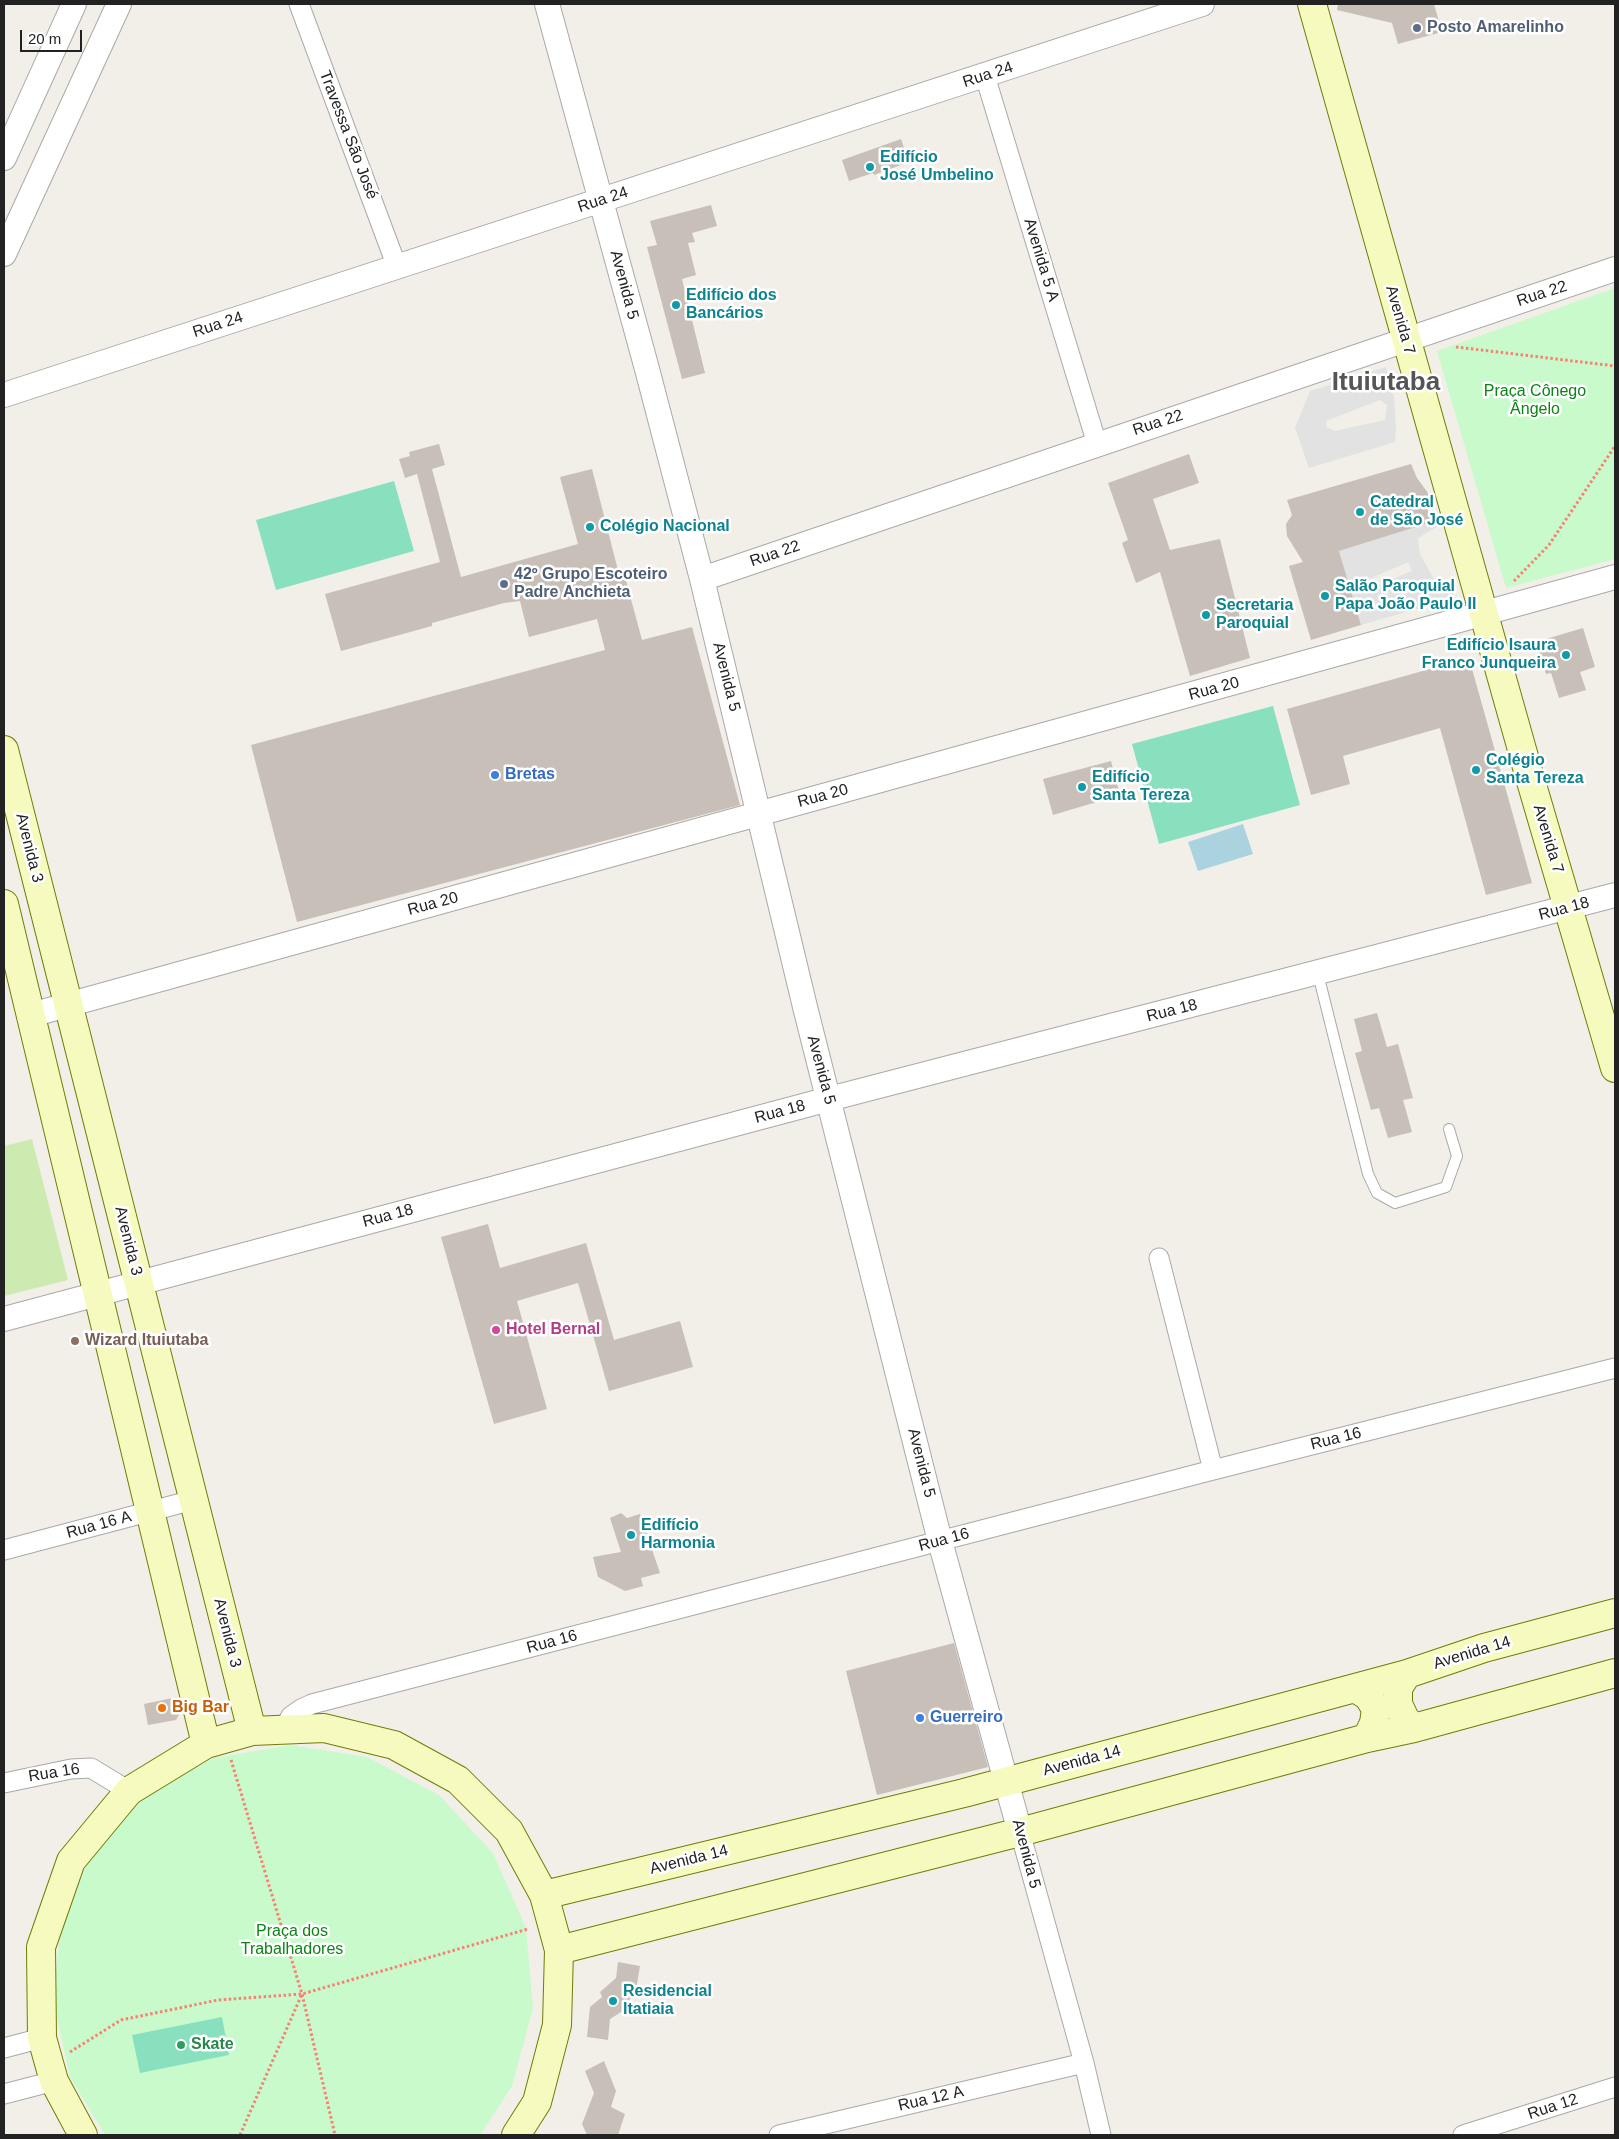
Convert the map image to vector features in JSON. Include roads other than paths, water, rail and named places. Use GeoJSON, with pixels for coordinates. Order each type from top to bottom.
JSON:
{"type":"FeatureCollection","features":[{"type":"Feature","properties":{"kind":"main road","name":"Avenida 7"},"geometry":{"type":"LineString","coordinates":[[1312,4],[1483,614],[1615,1068]]}},
{"type":"Feature","properties":{"kind":"main road","name":"Avenida 3"},"geometry":{"type":"LineString","coordinates":[[4,750],[11,808],[68,1004],[252,1731]]}},
{"type":"Feature","properties":{"kind":"main road"},"geometry":{"type":"LineString","coordinates":[[4,904],[150,1511],[215,1741]]}},
{"type":"Feature","properties":{"kind":"main road","name":"Avenida 14"},"geometry":{"type":"LineString","coordinates":[[544,1894],[1007,1781],[1407,1674],[1484,1648],[1615,1613]]}},
{"type":"Feature","properties":{"kind":"main road"},"geometry":{"type":"LineString","coordinates":[[559,1950],[1020,1832],[1615,1673]]}},
{"type":"Feature","properties":{"kind":"main road"},"geometry":{"type":"LineString","coordinates":[[1407,1674],[1398,1688],[1398,1704],[1405,1719],[1414,1728]]}},
{"type":"Feature","properties":{"kind":"main road"},"geometry":{"type":"LineString","coordinates":[[1355,1688],[1368,1696],[1376,1708],[1374,1723],[1367,1738]]}},
{"type":"Feature","properties":{"kind":"main road"},"geometry":{"type":"LineString","coordinates":[[83,2135],[51,2074],[42,2038],[41,1947],[71,1861],[129,1791],[215,1741],[252,1731],[324,1728],[394,1745],[458,1780],[509,1831],[544,1894],[559,1950],[556,2025],[537,2102],[516,2135]]}},
{"type":"Feature","properties":{"kind":"street"},"geometry":{"type":"LineString","coordinates":[[4,158],[74,4]]}},
{"type":"Feature","properties":{"kind":"street"},"geometry":{"type":"LineString","coordinates":[[4,254],[119,4]]}},
{"type":"Feature","properties":{"kind":"street","name":"Travessa São José"},"geometry":{"type":"LineString","coordinates":[[299,4],[397,267]]}},
{"type":"Feature","properties":{"kind":"street","name":"Avenida 5"},"geometry":{"type":"LineString","coordinates":[[547,4],[702,579],[829,1099],[940,1541],[1084,2063],[1101,2135]]}},
{"type":"Feature","properties":{"kind":"street","name":"Rua 24"},"geometry":{"type":"LineString","coordinates":[[4,395],[1202,4]]}},
{"type":"Feature","properties":{"kind":"street","name":"Avenida 5 A"},"geometry":{"type":"LineString","coordinates":[[985,76],[1097,444]]}},
{"type":"Feature","properties":{"kind":"street","name":"Rua 22"},"geometry":{"type":"LineString","coordinates":[[702,579],[1615,269]]}},
{"type":"Feature","properties":{"kind":"street","name":"Rua 20"},"geometry":{"type":"LineString","coordinates":[[31,1015],[1615,577]]}},
{"type":"Feature","properties":{"kind":"street","name":"Rua 18"},"geometry":{"type":"LineString","coordinates":[[4,1319],[829,1099],[1318,974],[1615,895]]}},
{"type":"Feature","properties":{"kind":"street"},"geometry":{"type":"LineString","coordinates":[[1159,1258],[1213,1470]]}},
{"type":"Feature","properties":{"kind":"street","name":"Rua 16"},"geometry":{"type":"LineString","coordinates":[[283,1730],[291,1716],[301,1708],[312,1704],[1213,1470],[1615,1368]]}},
{"type":"Feature","properties":{"kind":"street","name":"Rua 16 A"},"geometry":{"type":"LineString","coordinates":[[4,1550],[193,1500]]}},
{"type":"Feature","properties":{"kind":"street","name":"Rua 16"},"geometry":{"type":"LineString","coordinates":[[4,1782],[71,1768],[92,1768],[129,1791]]}},
{"type":"Feature","properties":{"kind":"street"},"geometry":{"type":"LineString","coordinates":[[4,2048],[42,2038]]}},
{"type":"Feature","properties":{"kind":"street","name":"Rua 12 A"},"geometry":{"type":"LineString","coordinates":[[779,2135],[1084,2063]]}},
{"type":"Feature","properties":{"kind":"street"},"geometry":{"type":"LineString","coordinates":[[4,2094],[51,2074]]}},
{"type":"Feature","properties":{"kind":"street","name":"Rua 12"},"geometry":{"type":"LineString","coordinates":[[1463,2135],[1615,2087]]}},
{"type":"Feature","properties":{"kind":"lane"},"geometry":{"type":"LineString","coordinates":[[1318,974],[1368,1174],[1377,1193],[1395,1203],[1446,1187],[1457,1156],[1449,1129]]}},
{"type":"Feature","properties":{"kind":"water"},"geometry":{"type":"Polygon","coordinates":[[[1243,824],[1253,854],[1198,871],[1188,842],[1243,824]]]}},
{"type":"Feature","properties":{"kind":"place","name":"Posto Amarelinho"},"geometry":{"type":"Point","coordinates":[1417,28]}},
{"type":"Feature","properties":{"kind":"place","name":"Edifício José Umbelino"},"geometry":{"type":"Point","coordinates":[870,167]}},
{"type":"Feature","properties":{"kind":"place","name":"Edifício dos Bancários"},"geometry":{"type":"Point","coordinates":[676,305]}},
{"type":"Feature","properties":{"kind":"place","name":"Catedral de São José"},"geometry":{"type":"Point","coordinates":[1360,512]}},
{"type":"Feature","properties":{"kind":"place","name":"Colégio Nacional"},"geometry":{"type":"Point","coordinates":[590,527]}},
{"type":"Feature","properties":{"kind":"place","name":"42º Grupo Escoteiro Padre Anchieta"},"geometry":{"type":"Point","coordinates":[504,584]}},
{"type":"Feature","properties":{"kind":"place","name":"Salão Paroquial Papa João Paulo II"},"geometry":{"type":"Point","coordinates":[1325,596]}},
{"type":"Feature","properties":{"kind":"place","name":"Secretaria Paroquial"},"geometry":{"type":"Point","coordinates":[1206,615]}},
{"type":"Feature","properties":{"kind":"place","name":"Edifício Isaura Franco Junqueira"},"geometry":{"type":"Point","coordinates":[1566,655]}},
{"type":"Feature","properties":{"kind":"place","name":"Colégio Santa Tereza"},"geometry":{"type":"Point","coordinates":[1476,770]}},
{"type":"Feature","properties":{"kind":"place","name":"Bretas"},"geometry":{"type":"Point","coordinates":[495,775]}},
{"type":"Feature","properties":{"kind":"place","name":"Edifício Santa Tereza"},"geometry":{"type":"Point","coordinates":[1082,787]}},
{"type":"Feature","properties":{"kind":"place","name":"Hotel Bernal"},"geometry":{"type":"Point","coordinates":[496,1330]}},
{"type":"Feature","properties":{"kind":"place","name":"Wizard Ituiutaba"},"geometry":{"type":"Point","coordinates":[75,1341]}},
{"type":"Feature","properties":{"kind":"place","name":"Edifício Harmonia"},"geometry":{"type":"Point","coordinates":[631,1535]}},
{"type":"Feature","properties":{"kind":"place","name":"Big Bar"},"geometry":{"type":"Point","coordinates":[162,1708]}},
{"type":"Feature","properties":{"kind":"place","name":"Guerreiro"},"geometry":{"type":"Point","coordinates":[920,1718]}},
{"type":"Feature","properties":{"kind":"place","name":"Residencial Itatiaia"},"geometry":{"type":"Point","coordinates":[613,2001]}},
{"type":"Feature","properties":{"kind":"place","name":"Skate"},"geometry":{"type":"Point","coordinates":[181,2045]}},
{"type":"Feature","properties":{"kind":"district","name":"Ituiutaba"},"geometry":{"type":"Point","coordinates":[1386,383]}},
{"type":"Feature","properties":{"kind":"park label","name":"Praça Cônego Ângelo"},"geometry":{"type":"Point","coordinates":[1535,401]}},
{"type":"Feature","properties":{"kind":"park label","name":"Praça dos Trabalhadores"},"geometry":{"type":"Point","coordinates":[292,1941]}}]}
